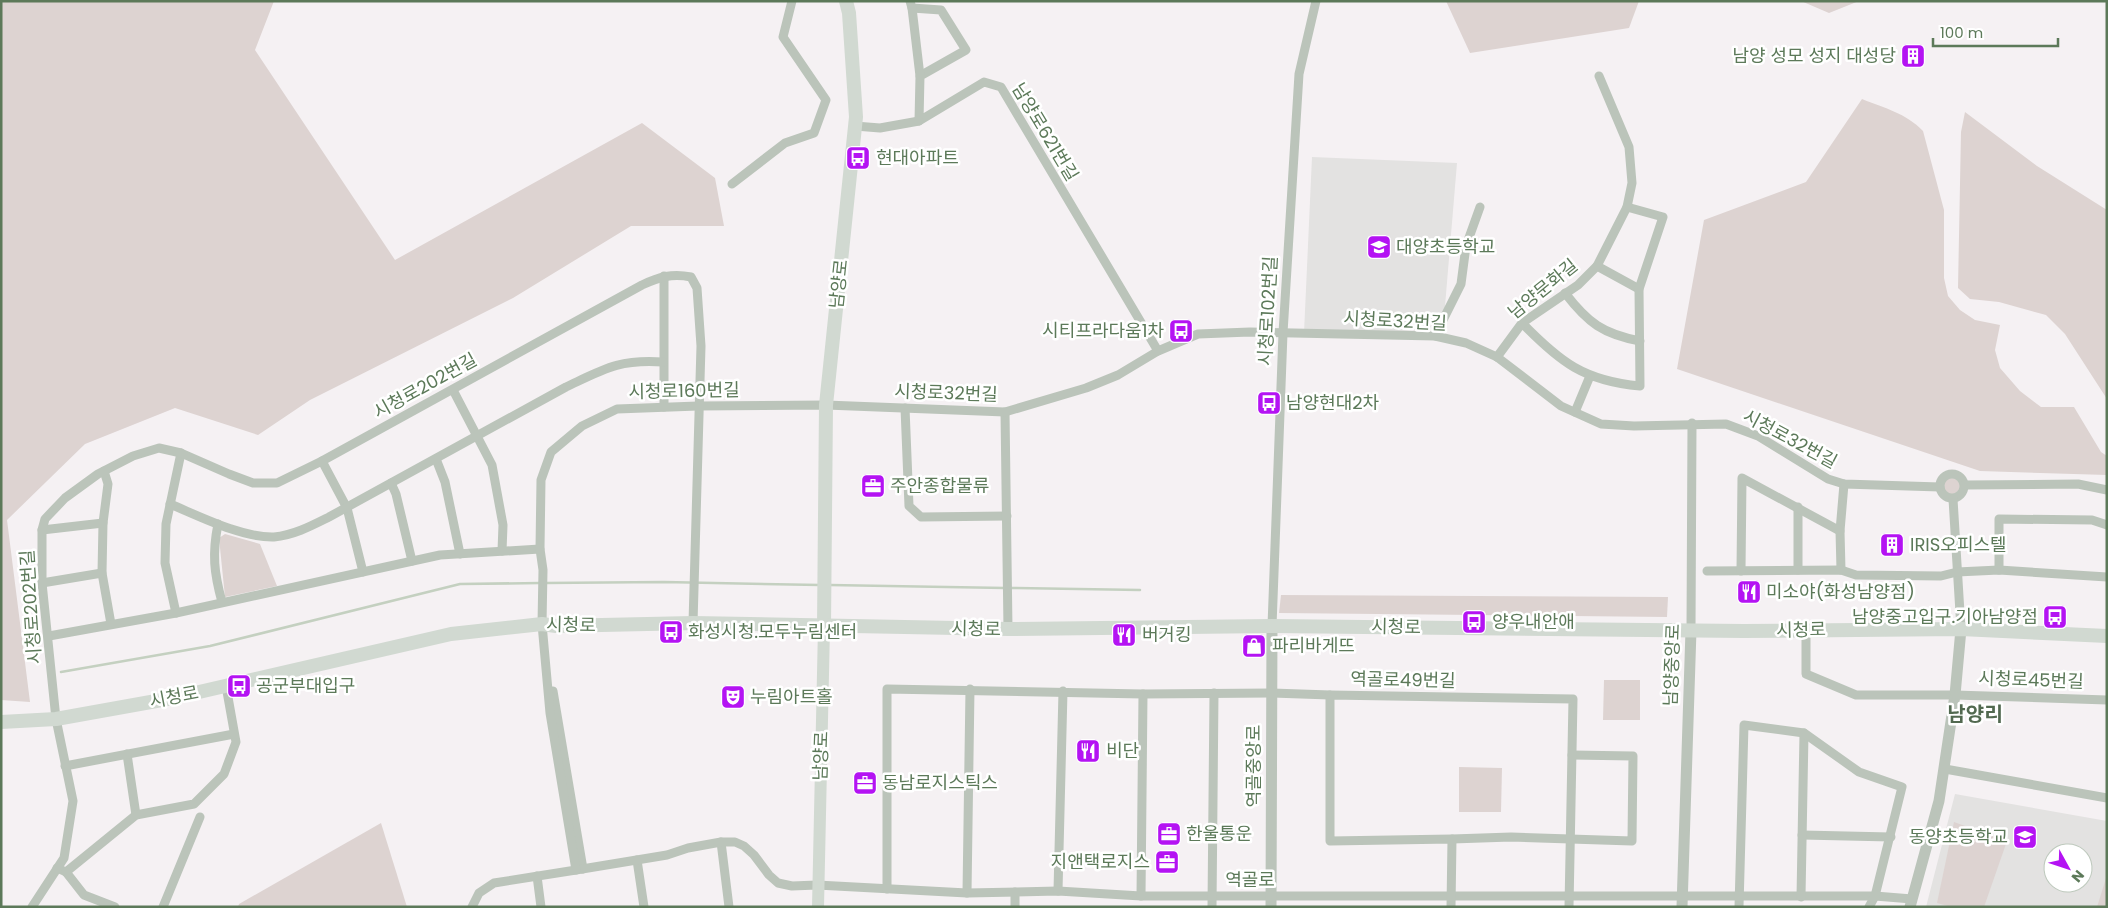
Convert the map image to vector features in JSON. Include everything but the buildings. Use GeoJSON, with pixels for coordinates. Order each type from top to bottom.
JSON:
{"type":"FeatureCollection","features":[{"type":"Feature","properties":{"kind":"main road","name":"남양로"},"geometry":{"type":"LineString","coordinates":[[818,907],[824,627],[826,406],[856,117],[846,1]]}},
{"type":"Feature","properties":{"kind":"main road","name":"시청로"},"geometry":{"type":"LineString","coordinates":[[1,722],[56,719],[172,698],[452,634],[542,624],[556,626],[693,623],[824,627],[1008,629],[1272,626],[1691,630],[1961,628],[2107,636]]}},
{"type":"Feature","properties":{"kind":"street"},"geometry":{"type":"LineString","coordinates":[[732,184],[785,143],[814,133],[826,100],[783,37],[792,1]]}},
{"type":"Feature","properties":{"kind":"street","name":"시청로102번길"},"geometry":{"type":"LineString","coordinates":[[1272,626],[1283,333],[1299,74],[1316,1]]}},
{"type":"Feature","properties":{"kind":"street"},"geometry":{"type":"LineString","coordinates":[[855,126],[880,128],[919,121],[920,76],[911,5],[941,10],[966,50],[920,76]]}},
{"type":"Feature","properties":{"kind":"street","name":"남양문화길"},"geometry":{"type":"LineString","coordinates":[[1497,357],[1522,323],[1578,285],[1596,266],[1627,207],[1632,183],[1629,147],[1600,76]]}},
{"type":"Feature","properties":{"kind":"street","name":"남양로621번길"},"geometry":{"type":"LineString","coordinates":[[919,121],[984,82],[1001,87],[1158,351]]}},
{"type":"Feature","properties":{"kind":"street"},"geometry":{"type":"LineString","coordinates":[[1435,336],[1461,284],[1466,246],[1480,207]]}},
{"type":"Feature","properties":{"kind":"street"},"geometry":{"type":"LineString","coordinates":[[1522,323],[1544,345],[1570,366],[1590,376],[1614,384],[1640,386],[1639,289],[1663,217],[1627,207]]}},
{"type":"Feature","properties":{"kind":"street"},"geometry":{"type":"LineString","coordinates":[[1596,266],[1639,289]]}},
{"type":"Feature","properties":{"kind":"street","name":"시청로202번길"},"geometry":{"type":"LineString","coordinates":[[61,870],[73,801],[56,719],[49,636],[42,583],[42,530],[45,519],[65,498],[104,471],[133,456],[158,448],[181,453],[253,483],[277,483],[322,461],[453,390],[596,309],[664,276],[677,274],[691,277],[697,288],[701,346],[693,623]]}},
{"type":"Feature","properties":{"kind":"street"},"geometry":{"type":"LineString","coordinates":[[664,276],[664,407]]}},
{"type":"Feature","properties":{"kind":"street"},"geometry":{"type":"LineString","coordinates":[[1565,293],[1579,311],[1600,328],[1618,337],[1640,341]]}},
{"type":"Feature","properties":{"kind":"street","name":"시청로32번길"},"geometry":{"type":"LineString","coordinates":[[826,406],[1005,412],[1086,388],[1118,375],[1158,351],[1198,334],[1283,333],[1435,336],[1466,343],[1497,357],[1561,406],[1600,424],[1634,426],[1692,423],[1726,424],[1750,433],[1828,479],[1844,484],[1940,487]]}},
{"type":"Feature","properties":{"kind":"street"},"geometry":{"type":"LineString","coordinates":[[170,504],[234,530],[273,537],[300,531],[347,508],[604,368],[625,362],[663,362]]}},
{"type":"Feature","properties":{"kind":"street"},"geometry":{"type":"LineString","coordinates":[[1575,412],[1590,376]]}},
{"type":"Feature","properties":{"kind":"street"},"geometry":{"type":"LineString","coordinates":[[453,390],[492,464],[503,525],[502,551]]}},
{"type":"Feature","properties":{"kind":"street","name":"시청로160번길"},"geometry":{"type":"LineString","coordinates":[[580,869],[550,713],[542,624],[541,480],[551,452],[582,426],[618,409],[698,406],[826,406]]}},
{"type":"Feature","properties":{"kind":"street"},"geometry":{"type":"LineString","coordinates":[[905,408],[909,506],[921,518],[1007,516]]}},
{"type":"Feature","properties":{"kind":"street"},"geometry":{"type":"LineString","coordinates":[[1005,412],[1008,629]]}},
{"type":"Feature","properties":{"kind":"street","name":"남양중앙로"},"geometry":{"type":"LineString","coordinates":[[1682,902],[1691,630],[1692,423]]}},
{"type":"Feature","properties":{"kind":"street"},"geometry":{"type":"LineString","coordinates":[[176,612],[165,563],[166,524],[181,453]]}},
{"type":"Feature","properties":{"kind":"street"},"geometry":{"type":"LineString","coordinates":[[436,459],[445,482],[460,554]]}},
{"type":"Feature","properties":{"kind":"street"},"geometry":{"type":"LineString","coordinates":[[322,461],[347,508],[362,572]]}},
{"type":"Feature","properties":{"kind":"street"},"geometry":{"type":"LineString","coordinates":[[104,471],[108,484],[103,523],[102,573],[111,624]]}},
{"type":"Feature","properties":{"kind":"street"},"geometry":{"type":"LineString","coordinates":[[1953,474],[1961,478],[1965,485],[1960,496],[1953,499],[1945,497],[1940,487],[1945,476],[1953,474]]}},
{"type":"Feature","properties":{"kind":"street"},"geometry":{"type":"LineString","coordinates":[[1741,571],[1742,478],[1840,531]]}},
{"type":"Feature","properties":{"kind":"street"},"geometry":{"type":"LineString","coordinates":[[391,484],[396,494],[412,561]]}},
{"type":"Feature","properties":{"kind":"street"},"geometry":{"type":"LineString","coordinates":[[1841,570],[1840,531],[1844,484]]}},
{"type":"Feature","properties":{"kind":"street"},"geometry":{"type":"LineString","coordinates":[[1965,485],[2078,484],[2107,490]]}},
{"type":"Feature","properties":{"kind":"street"},"geometry":{"type":"LineString","coordinates":[[1953,499],[1961,628]]}},
{"type":"Feature","properties":{"kind":"street"},"geometry":{"type":"LineString","coordinates":[[1798,507],[1798,570]]}},
{"type":"Feature","properties":{"kind":"street"},"geometry":{"type":"LineString","coordinates":[[1999,570],[1999,519],[2092,520],[2107,525]]}},
{"type":"Feature","properties":{"kind":"street"},"geometry":{"type":"LineString","coordinates":[[42,530],[103,523]]}},
{"type":"Feature","properties":{"kind":"street"},"geometry":{"type":"LineString","coordinates":[[218,524],[214,542],[214,573],[222,602]]}},
{"type":"Feature","properties":{"kind":"street"},"geometry":{"type":"LineString","coordinates":[[49,636],[176,612],[440,556],[540,549]]}},
{"type":"Feature","properties":{"kind":"street"},"geometry":{"type":"LineString","coordinates":[[1707,571],[1841,570],[1856,575],[1941,576],[1957,572],[1999,570],[2107,578]]}},
{"type":"Feature","properties":{"kind":"street"},"geometry":{"type":"LineString","coordinates":[[42,583],[102,573]]}},
{"type":"Feature","properties":{"kind":"street","name":"역골중앙로"},"geometry":{"type":"LineString","coordinates":[[1272,626],[1272,901]]}},
{"type":"Feature","properties":{"kind":"street","name":"시청로45번길"},"geometry":{"type":"LineString","coordinates":[[1911,903],[1939,802],[1945,769],[1955,695],[1961,628]]}},
{"type":"Feature","properties":{"kind":"street","name":"시청로45번길"},"geometry":{"type":"LineString","coordinates":[[1806,630],[1806,674],[1856,695],[1955,695],[2107,700]]}},
{"type":"Feature","properties":{"kind":"street"},"geometry":{"type":"LineString","coordinates":[[32,907],[61,870],[136,815],[194,804],[224,774],[236,742],[226,686]]}},
{"type":"Feature","properties":{"kind":"street"},"geometry":{"type":"LineString","coordinates":[[887,890],[888,689],[970,689],[1142,694],[1272,693],[1330,695]]}},
{"type":"Feature","properties":{"kind":"street"},"geometry":{"type":"LineString","coordinates":[[967,893],[970,689]]}},
{"type":"Feature","properties":{"kind":"street"},"geometry":{"type":"LineString","coordinates":[[1058,891],[1063,691]]}},
{"type":"Feature","properties":{"kind":"street"},"geometry":{"type":"LineString","coordinates":[[1212,907],[1214,693]]}},
{"type":"Feature","properties":{"kind":"street"},"geometry":{"type":"LineString","coordinates":[[1141,896],[1142,694]]}},
{"type":"Feature","properties":{"kind":"street","name":"역골로49번길"},"geometry":{"type":"LineString","coordinates":[[1452,839],[1330,841],[1330,695],[1573,699],[1572,840],[1569,907]]}},
{"type":"Feature","properties":{"kind":"street"},"geometry":{"type":"LineString","coordinates":[[1739,907],[1744,725],[1804,733],[1859,772],[1902,787],[1875,896],[1869,907]]}},
{"type":"Feature","properties":{"kind":"street"},"geometry":{"type":"LineString","coordinates":[[1801,897],[1804,733]]}},
{"type":"Feature","properties":{"kind":"street"},"geometry":{"type":"LineString","coordinates":[[66,766],[234,734]]}},
{"type":"Feature","properties":{"kind":"street"},"geometry":{"type":"LineString","coordinates":[[127,754],[136,815]]}},
{"type":"Feature","properties":{"kind":"street"},"geometry":{"type":"LineString","coordinates":[[1451,907],[1452,839],[1510,837],[1632,842],[1632,756],[1572,755]]}},
{"type":"Feature","properties":{"kind":"street"},"geometry":{"type":"LineString","coordinates":[[1945,769],[2107,798]]}},
{"type":"Feature","properties":{"kind":"street"},"geometry":{"type":"LineString","coordinates":[[163,907],[200,817]]}},
{"type":"Feature","properties":{"kind":"street"},"geometry":{"type":"LineString","coordinates":[[1802,835],[1891,837]]}},
{"type":"Feature","properties":{"kind":"street"},"geometry":{"type":"LineString","coordinates":[[472,907],[479,893],[494,883],[667,856],[688,848],[721,842],[729,907]]}},
{"type":"Feature","properties":{"kind":"street","name":"역골로"},"geometry":{"type":"LineString","coordinates":[[721,842],[735,842],[744,846],[778,883],[792,886],[817,885],[967,893],[1058,891],[1141,896],[1213,896],[1272,901],[1450,896],[1569,897],[1682,902],[1739,896],[1875,896],[1911,903]]}},
{"type":"Feature","properties":{"kind":"street"},"geometry":{"type":"LineString","coordinates":[[637,860],[644,907]]}},
{"type":"Feature","properties":{"kind":"street"},"geometry":{"type":"LineString","coordinates":[[61,870],[84,895],[115,907]]}},
{"type":"Feature","properties":{"kind":"street"},"geometry":{"type":"LineString","coordinates":[[536,876],[540,907]]}},
{"type":"Feature","properties":{"kind":"street"},"geometry":{"type":"LineString","coordinates":[[1015,892],[1015,907]]}},
{"type":"Feature","properties":{"kind":"shaded area"},"geometry":{"type":"Polygon","coordinates":[[[1,1],[274,1],[255,50],[395,260],[642,123],[715,178],[724,226],[631,226],[513,298],[310,400],[258,435],[175,408],[85,444],[7,520],[30,702],[1,700],[1,1]]]}},
{"type":"Feature","properties":{"kind":"shaded area"},"geometry":{"type":"Polygon","coordinates":[[[1446,1],[1639,1],[1629,28],[1470,53],[1446,1]]]}},
{"type":"Feature","properties":{"kind":"shaded area"},"geometry":{"type":"Polygon","coordinates":[[[1801,1],[1859,1],[1829,13],[1801,1]]]}},
{"type":"Feature","properties":{"kind":"shaded area"},"geometry":{"type":"Polygon","coordinates":[[[1862,99],[1902,115],[1923,131],[1944,210],[1944,278],[1948,296],[1960,310],[1975,320],[2000,325],[1995,350],[2000,368],[2020,391],[2041,407],[2074,407],[2101,452],[2107,456],[2107,475],[1980,471],[1677,369],[1704,220],[1806,182],[1862,99]]]}},
{"type":"Feature","properties":{"kind":"shaded area"},"geometry":{"type":"Polygon","coordinates":[[[1965,112],[2037,166],[2107,210],[2107,399],[2065,334],[2046,315],[1999,302],[1970,299],[1958,288],[1961,132],[1965,112]]]}},
{"type":"Feature","properties":{"kind":"shaded area","name":"대양초등학교"},"geometry":{"type":"Polygon","coordinates":[[[1312,157],[1457,163],[1443,330],[1304,333],[1312,157]]]}},
{"type":"Feature","properties":{"kind":"shaded area"},"geometry":{"type":"Polygon","coordinates":[[[1952,478],[1958,480],[1960,486],[1958,492],[1952,494],[1946,492],[1944,486],[1946,480],[1952,478]]]}},
{"type":"Feature","properties":{"kind":"shaded area"},"geometry":{"type":"Polygon","coordinates":[[[225,534],[260,544],[277,586],[225,597],[219,538],[225,534]]]}},
{"type":"Feature","properties":{"kind":"shaded area"},"geometry":{"type":"Polygon","coordinates":[[[1281,595],[1668,597],[1667,617],[1279,613],[1281,595]]]}},
{"type":"Feature","properties":{"kind":"shaded area"},"geometry":{"type":"Polygon","coordinates":[[[1604,680],[1640,680],[1640,720],[1603,720],[1604,680]]]}},
{"type":"Feature","properties":{"kind":"shaded area"},"geometry":{"type":"Polygon","coordinates":[[[1459,767],[1502,768],[1501,812],[1459,812],[1459,767]]]}},
{"type":"Feature","properties":{"kind":"shaded area","name":"동양초등학교"},"geometry":{"type":"Polygon","coordinates":[[[1955,794],[2107,821],[2107,907],[1926,907],[1955,794]]]}},
{"type":"Feature","properties":{"kind":"shaded area"},"geometry":{"type":"Polygon","coordinates":[[[1954,822],[2007,841],[1984,907],[1952,907],[1937,903],[1954,822]]]}},
{"type":"Feature","properties":{"kind":"shaded area"},"geometry":{"type":"Polygon","coordinates":[[[381,823],[407,907],[238,907],[239,904],[381,823]]]}},
{"type":"Feature","properties":{"kind":"shaded area"},"geometry":{"type":"Polygon","coordinates":[[[2107,875],[2107,907],[2097,907],[2107,875]]]}},
{"type":"Feature","properties":{"kind":"waterway"},"geometry":{"type":"LineString","coordinates":[[545,583],[664,582],[820,585]]}},
{"type":"Feature","properties":{"kind":"waterway"},"geometry":{"type":"LineString","coordinates":[[61,672],[210,646],[460,584],[540,583]]}},
{"type":"Feature","properties":{"kind":"waterway"},"geometry":{"type":"LineString","coordinates":[[830,585],[1005,588]]}},
{"type":"Feature","properties":{"kind":"waterway"},"geometry":{"type":"LineString","coordinates":[[1010,588],[1140,590]]}},
{"type":"Feature","properties":{"kind":"place","name":"남양 성모 성지 대성당"},"geometry":{"type":"Point","coordinates":[1913,56]}},
{"type":"Feature","properties":{"kind":"place","name":"현대아파트"},"geometry":{"type":"Point","coordinates":[858,158]}},
{"type":"Feature","properties":{"kind":"place","name":"대양초등학교"},"geometry":{"type":"Point","coordinates":[1379,247]}},
{"type":"Feature","properties":{"kind":"place","name":"시티프라다움1차"},"geometry":{"type":"Point","coordinates":[1181,331]}},
{"type":"Feature","properties":{"kind":"place","name":"남양현대2차"},"geometry":{"type":"Point","coordinates":[1269,403]}},
{"type":"Feature","properties":{"kind":"place","name":"주안종합물류"},"geometry":{"type":"Point","coordinates":[873,486]}},
{"type":"Feature","properties":{"kind":"place","name":"IRIS오피스텔"},"geometry":{"type":"Point","coordinates":[1892,545]}},
{"type":"Feature","properties":{"kind":"place","name":"미소야(화성남양점)"},"geometry":{"type":"Point","coordinates":[1749,592]}},
{"type":"Feature","properties":{"kind":"place","name":"남양중고입구.기아남양점"},"geometry":{"type":"Point","coordinates":[2055,617]}},
{"type":"Feature","properties":{"kind":"place","name":"양우내안애"},"geometry":{"type":"Point","coordinates":[1474,622]}},
{"type":"Feature","properties":{"kind":"place","name":"화성시청.모두누림센터"},"geometry":{"type":"Point","coordinates":[671,632]}},
{"type":"Feature","properties":{"kind":"place","name":"버거킹"},"geometry":{"type":"Point","coordinates":[1124,635]}},
{"type":"Feature","properties":{"kind":"place","name":"파리바게뜨"},"geometry":{"type":"Point","coordinates":[1254,646]}},
{"type":"Feature","properties":{"kind":"place","name":"공군부대입구"},"geometry":{"type":"Point","coordinates":[239,686]}},
{"type":"Feature","properties":{"kind":"place","name":"누림아트홀"},"geometry":{"type":"Point","coordinates":[733,697]}},
{"type":"Feature","properties":{"kind":"place","name":"비단"},"geometry":{"type":"Point","coordinates":[1088,751]}},
{"type":"Feature","properties":{"kind":"place","name":"동남로지스틱스"},"geometry":{"type":"Point","coordinates":[865,783]}},
{"type":"Feature","properties":{"kind":"place","name":"한울통운"},"geometry":{"type":"Point","coordinates":[1169,834]}},
{"type":"Feature","properties":{"kind":"place","name":"동양초등학교"},"geometry":{"type":"Point","coordinates":[2025,837]}},
{"type":"Feature","properties":{"kind":"place","name":"지앤택로지스"},"geometry":{"type":"Point","coordinates":[1167,862]}},
{"type":"Feature","properties":{"kind":"district","name":"남양리"},"geometry":{"type":"Point","coordinates":[1975,714]}}]}
